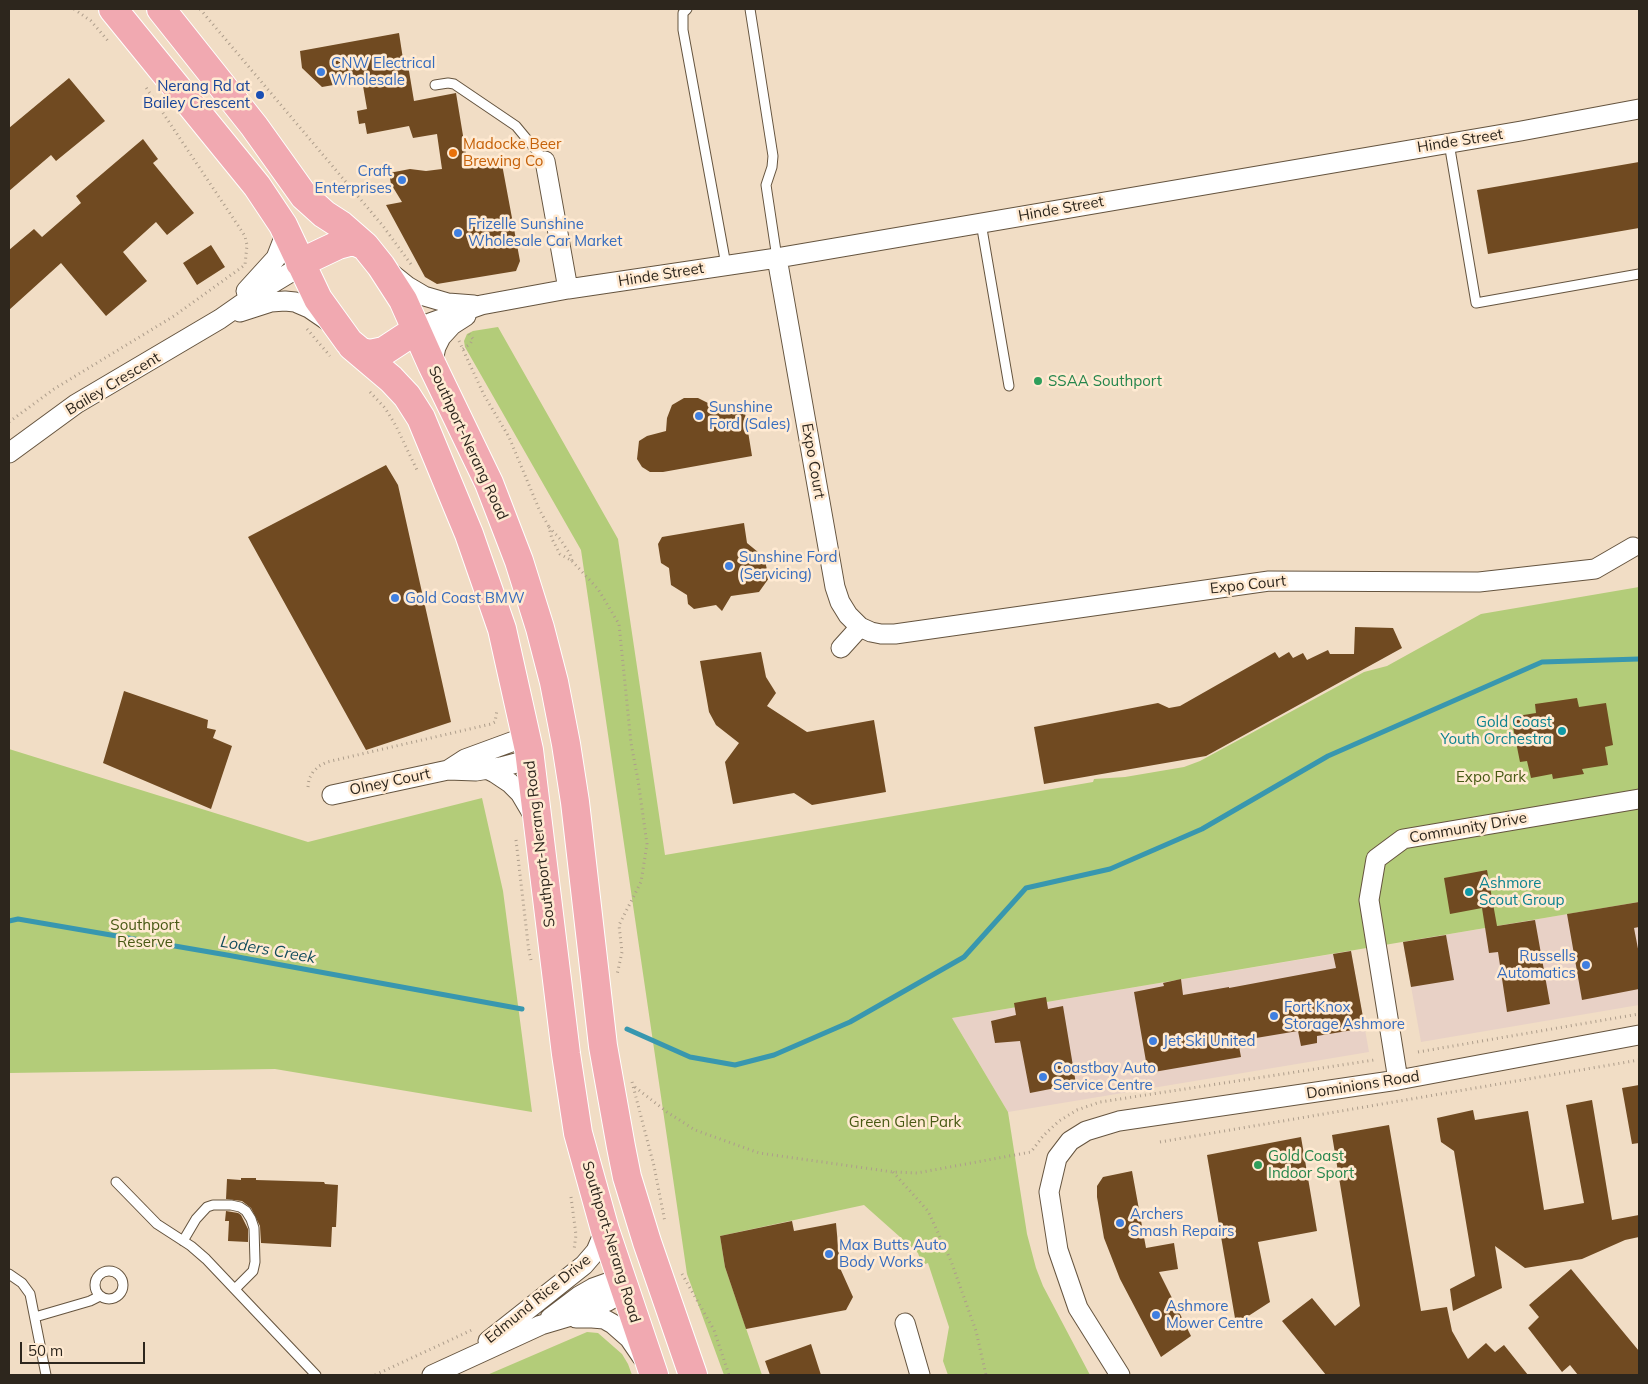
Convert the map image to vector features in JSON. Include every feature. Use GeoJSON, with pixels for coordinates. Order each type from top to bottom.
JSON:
{"type":"FeatureCollection","features":[{"type":"Feature","properties":{"kind":"main road"},"geometry":{"type":"LineString","coordinates":[[113,9],[257,186],[282,226],[300,264],[338,245],[349,242],[356,242],[373,256]]}},
{"type":"Feature","properties":{"kind":"main road"},"geometry":{"type":"LineString","coordinates":[[161,9],[254,126],[304,196],[324,214],[341,224],[373,256]]}},
{"type":"Feature","properties":{"kind":"main road","name":"Southport-Nerang Road"},"geometry":{"type":"LineString","coordinates":[[373,256],[403,300],[432,365],[489,482],[519,561],[547,655],[566,744],[575,802],[603,1046],[627,1177],[668,1271],[693,1375]]}},
{"type":"Feature","properties":{"kind":"main road","name":"Southport-Nerang Road"},"geometry":{"type":"LineString","coordinates":[[300,264],[340,344],[362,356],[391,379],[407,396],[420,418],[469,534],[494,604],[514,677],[529,750],[528,830],[543,876],[577,1124],[605,1230],[653,1375]]}},
{"type":"Feature","properties":{"kind":"main road"},"geometry":{"type":"LineString","coordinates":[[340,344],[370,354],[384,351],[416,328]]}},
{"type":"Feature","properties":{"kind":"main road"},"geometry":{"type":"LineString","coordinates":[[529,750],[566,744]]}},
{"type":"Feature","properties":{"kind":"main road"},"geometry":{"type":"LineString","coordinates":[[623,1285],[668,1271]]}},
{"type":"Feature","properties":{"kind":"street","name":"Hinde Street"},"geometry":{"type":"LineString","coordinates":[[416,328],[481,305],[568,289],[777,258],[1639,109]]}},
{"type":"Feature","properties":{"kind":"street"},"geometry":{"type":"LineString","coordinates":[[545,161],[568,289]]}},
{"type":"Feature","properties":{"kind":"street"},"geometry":{"type":"LineString","coordinates":[[220,319],[276,258],[283,240],[282,226]]}},
{"type":"Feature","properties":{"kind":"street","name":"Hinde Street"},"geometry":{"type":"LineString","coordinates":[[373,256],[406,286],[424,296],[448,303],[481,305]]}},
{"type":"Feature","properties":{"kind":"street","name":"Expo Court"},"geometry":{"type":"LineString","coordinates":[[777,258],[835,587],[840,602],[848,615],[860,628],[881,634],[895,634],[1268,581],[1479,582],[1595,568],[1636,546]]}},
{"type":"Feature","properties":{"kind":"street","name":"Bailey Crescent"},"geometry":{"type":"LineString","coordinates":[[9,453],[76,404],[220,319],[300,264]]}},
{"type":"Feature","properties":{"kind":"street","name":"Bailey Crescent"},"geometry":{"type":"LineString","coordinates":[[220,319],[271,302],[295,302],[310,308],[340,344]]}},
{"type":"Feature","properties":{"kind":"street","name":"Hinde Street"},"geometry":{"type":"LineString","coordinates":[[432,365],[436,347],[441,337],[459,327],[481,305]]}},
{"type":"Feature","properties":{"kind":"street"},"geometry":{"type":"LineString","coordinates":[[841,648],[860,628]]}},
{"type":"Feature","properties":{"kind":"street","name":"Olney Court"},"geometry":{"type":"LineString","coordinates":[[332,795],[448,770],[476,771],[520,762],[529,750],[524,745],[514,741],[466,758],[448,770]]}},
{"type":"Feature","properties":{"kind":"street"},"geometry":{"type":"LineString","coordinates":[[487,769],[503,777],[520,793],[528,830]]}},
{"type":"Feature","properties":{"kind":"street","name":"Community Drive"},"geometry":{"type":"LineString","coordinates":[[1398,1080],[1369,900],[1376,859],[1403,839],[1639,799]]}},
{"type":"Feature","properties":{"kind":"street","name":"Dominions Road"},"geometry":{"type":"LineString","coordinates":[[1120,1375],[1078,1308],[1058,1250],[1049,1192],[1056,1158],[1070,1141],[1086,1131],[1119,1121],[1398,1080],[1639,1035]]}},
{"type":"Feature","properties":{"kind":"street","name":"Edmund Rice Drive"},"geometry":{"type":"LineString","coordinates":[[461,1361],[584,1265],[596,1251],[605,1230]]}},
{"type":"Feature","properties":{"kind":"street","name":"Edmund Rice Drive"},"geometry":{"type":"LineString","coordinates":[[548,1323],[579,1296],[594,1288],[623,1285]]}},
{"type":"Feature","properties":{"kind":"street","name":"Edmund Rice Drive"},"geometry":{"type":"LineString","coordinates":[[432,1375],[548,1323],[592,1318],[613,1324],[629,1338],[653,1375]]}},
{"type":"Feature","properties":{"kind":"street"},"geometry":{"type":"LineString","coordinates":[[905,1323],[920,1375]]}},
{"type":"Feature","properties":{"kind":"lane"},"geometry":{"type":"LineString","coordinates":[[687,9],[683,13],[683,30],[726,265]]}},
{"type":"Feature","properties":{"kind":"lane"},"geometry":{"type":"LineString","coordinates":[[750,9],[773,156],[766,186],[777,258]]}},
{"type":"Feature","properties":{"kind":"lane"},"geometry":{"type":"LineString","coordinates":[[435,85],[454,84],[516,126],[545,161]]}},
{"type":"Feature","properties":{"kind":"lane"},"geometry":{"type":"LineString","coordinates":[[1449,142],[1476,303],[1639,274]]}},
{"type":"Feature","properties":{"kind":"lane"},"geometry":{"type":"LineString","coordinates":[[981,222],[1009,386]]}},
{"type":"Feature","properties":{"kind":"lane"},"geometry":{"type":"LineString","coordinates":[[116,1182],[157,1224],[201,1254],[316,1375]]}},
{"type":"Feature","properties":{"kind":"lane"},"geometry":{"type":"LineString","coordinates":[[183,1241],[199,1215],[207,1207],[231,1205],[240,1207],[246,1212],[254,1228],[255,1265],[251,1274],[235,1289]]}},
{"type":"Feature","properties":{"kind":"lane"},"geometry":{"type":"LineString","coordinates":[[9,1274],[22,1283],[29,1292],[46,1375]]}},
{"type":"Feature","properties":{"kind":"lane"},"geometry":{"type":"LineString","coordinates":[[35,1317],[90,1301],[100,1296]]}},
{"type":"Feature","properties":{"kind":"path"},"geometry":{"type":"LineString","coordinates":[[74,9],[91,21],[114,47]]}},
{"type":"Feature","properties":{"kind":"path"},"geometry":{"type":"LineString","coordinates":[[200,9],[383,226],[417,274]]}},
{"type":"Feature","properties":{"kind":"path"},"geometry":{"type":"LineString","coordinates":[[9,422],[54,389],[174,316],[245,265],[248,245],[245,236],[140,80]]}},
{"type":"Feature","properties":{"kind":"path"},"geometry":{"type":"LineString","coordinates":[[303,324],[340,344]]}},
{"type":"Feature","properties":{"kind":"path"},"geometry":{"type":"LineString","coordinates":[[464,350],[463,348],[470,344],[473,339],[469,332],[459,327],[457,337],[484,395],[509,437],[539,509],[549,527],[570,554],[572,561]]}},
{"type":"Feature","properties":{"kind":"path"},"geometry":{"type":"LineString","coordinates":[[363,386],[385,408],[420,475]]}},
{"type":"Feature","properties":{"kind":"path"},"geometry":{"type":"LineString","coordinates":[[549,527],[552,539],[560,554],[572,561],[598,589],[619,624],[631,743],[647,844],[641,882],[619,925],[622,952],[620,969],[616,977]]}},
{"type":"Feature","properties":{"kind":"path"},"geometry":{"type":"LineString","coordinates":[[308,787],[308,779],[313,772],[327,762],[491,724],[495,722],[496,704]]}},
{"type":"Feature","properties":{"kind":"path"},"geometry":{"type":"LineString","coordinates":[[528,830],[516,843],[529,952],[534,969]]}},
{"type":"Feature","properties":{"kind":"path"},"geometry":{"type":"LineString","coordinates":[[1418,1052],[1639,1014]]}},
{"type":"Feature","properties":{"kind":"path"},"geometry":{"type":"LineString","coordinates":[[634,1086],[667,1112],[695,1130],[759,1153],[893,1172],[917,1173],[1031,1152],[1043,1136],[1059,1121],[1077,1110],[1100,1102],[1374,1060]]}},
{"type":"Feature","properties":{"kind":"path"},"geometry":{"type":"LineString","coordinates":[[1160,1142],[1639,1060]]}},
{"type":"Feature","properties":{"kind":"path"},"geometry":{"type":"LineString","coordinates":[[631,1080],[654,1166],[665,1225]]}},
{"type":"Feature","properties":{"kind":"path"},"geometry":{"type":"LineString","coordinates":[[893,1172],[928,1211],[932,1219],[951,1261],[976,1331],[986,1375]]}},
{"type":"Feature","properties":{"kind":"path"},"geometry":{"type":"LineString","coordinates":[[571,1193],[576,1235],[573,1253]]}},
{"type":"Feature","properties":{"kind":"path"},"geometry":{"type":"LineString","coordinates":[[668,1271],[714,1330],[729,1375]]}},
{"type":"Feature","properties":{"kind":"path"},"geometry":{"type":"LineString","coordinates":[[375,1375],[482,1326]]}},
{"type":"Feature","properties":{"kind":"shaded area"},"geometry":{"type":"Polygon","coordinates":[[[1639,902],[1639,1005],[1421,1042],[1403,942],[1639,902]]]}},
{"type":"Feature","properties":{"kind":"shaded area"},"geometry":{"type":"Polygon","coordinates":[[[1351,951],[1369,1052],[1008,1112],[952,1018],[1351,951]]]}},
{"type":"Feature","properties":{"kind":"green space","name":"Expo Park"},"geometry":{"type":"Polygon","coordinates":[[[498,327],[618,539],[665,855],[1093,782],[1094,779],[1125,777],[1184,767],[1200,761],[1364,672],[1387,666],[1481,614],[1639,587],[1639,902],[952,1018],[1008,1112],[1027,1234],[1036,1268],[1043,1286],[1090,1375],[948,1375],[943,1361],[949,1327],[928,1263],[922,1265],[918,1253],[864,1205],[720,1236],[725,1267],[762,1375],[724,1375],[687,1274],[581,550],[465,347],[464,341],[467,334],[473,331],[498,327]]]}},
{"type":"Feature","properties":{"kind":"green space","name":"Southport Reserve"},"geometry":{"type":"Polygon","coordinates":[[[9,749],[308,842],[482,798],[503,891],[532,1112],[275,1069],[9,1073],[9,749]]]}},
{"type":"Feature","properties":{"kind":"green space"},"geometry":{"type":"Polygon","coordinates":[[[587,1332],[598,1333],[622,1354],[632,1375],[487,1375],[587,1332]]]}},
{"type":"Feature","properties":{"kind":"building"},"geometry":{"type":"Polygon","coordinates":[[[399,33],[403,59],[407,59],[414,101],[456,93],[468,166],[501,159],[520,261],[516,271],[437,284],[425,277],[386,205],[402,202],[391,184],[389,173],[410,169],[426,171],[442,169],[437,134],[413,138],[409,126],[367,134],[365,123],[359,124],[357,111],[367,109],[362,80],[322,87],[302,68],[300,51],[399,33]]]}},
{"type":"Feature","properties":{"kind":"building"},"geometry":{"type":"Polygon","coordinates":[[[69,78],[105,121],[56,161],[51,155],[9,191],[9,128],[69,78]]]}},
{"type":"Feature","properties":{"kind":"building"},"geometry":{"type":"Polygon","coordinates":[[[143,139],[158,159],[153,163],[194,213],[167,235],[156,222],[123,252],[147,281],[106,316],[61,263],[9,310],[9,250],[34,229],[42,237],[81,203],[76,196],[143,139]]]}},
{"type":"Feature","properties":{"kind":"building"},"geometry":{"type":"Polygon","coordinates":[[[1639,162],[1639,228],[1488,254],[1477,190],[1639,162]]]}},
{"type":"Feature","properties":{"kind":"building"},"geometry":{"type":"Polygon","coordinates":[[[211,245],[225,267],[197,285],[183,263],[211,245]]]}},
{"type":"Feature","properties":{"kind":"building"},"geometry":{"type":"Polygon","coordinates":[[[684,398],[698,398],[716,407],[728,402],[738,404],[745,413],[752,456],[663,472],[650,472],[642,467],[637,459],[639,441],[647,436],[666,431],[667,418],[672,405],[684,398]]]}},
{"type":"Feature","properties":{"kind":"building"},"geometry":{"type":"Polygon","coordinates":[[[386,465],[398,485],[451,722],[366,750],[248,537],[386,465]]]}},
{"type":"Feature","properties":{"kind":"building"},"geometry":{"type":"Polygon","coordinates":[[[744,523],[747,543],[764,557],[769,578],[759,592],[731,596],[722,611],[716,605],[694,609],[688,604],[687,595],[671,585],[669,568],[661,563],[658,544],[662,537],[744,523]]]}},
{"type":"Feature","properties":{"kind":"building"},"geometry":{"type":"Polygon","coordinates":[[[1355,627],[1393,628],[1402,648],[1206,756],[1044,784],[1034,727],[1158,703],[1169,708],[1180,706],[1275,652],[1279,658],[1289,652],[1293,658],[1303,653],[1307,660],[1328,650],[1330,654],[1354,654],[1355,627]]]}},
{"type":"Feature","properties":{"kind":"building"},"geometry":{"type":"Polygon","coordinates":[[[761,652],[766,677],[776,693],[767,706],[807,732],[874,720],[886,792],[812,805],[794,793],[733,804],[725,762],[739,743],[716,725],[709,712],[700,661],[761,652]]]}},
{"type":"Feature","properties":{"kind":"building"},"geometry":{"type":"Polygon","coordinates":[[[124,691],[208,720],[207,728],[216,730],[213,738],[232,746],[211,809],[103,763],[124,691]]]}},
{"type":"Feature","properties":{"kind":"building","name":"Gold Coast Youth Orchestra"},"geometry":{"type":"Polygon","coordinates":[[[1577,698],[1579,707],[1606,703],[1613,745],[1605,747],[1608,765],[1582,769],[1584,774],[1553,779],[1552,774],[1531,778],[1527,761],[1520,762],[1511,717],[1536,713],[1535,704],[1577,698]]]}},
{"type":"Feature","properties":{"kind":"building"},"geometry":{"type":"Polygon","coordinates":[[[1487,870],[1497,926],[1535,920],[1550,1004],[1507,1012],[1498,952],[1489,953],[1482,908],[1450,914],[1444,878],[1487,870]]]}},
{"type":"Feature","properties":{"kind":"building"},"geometry":{"type":"Polygon","coordinates":[[[1639,902],[1639,927],[1634,928],[1639,954],[1639,989],[1582,1000],[1567,914],[1639,902]]]}},
{"type":"Feature","properties":{"kind":"building"},"geometry":{"type":"Polygon","coordinates":[[[1446,935],[1454,980],[1411,987],[1403,942],[1446,935]]]}},
{"type":"Feature","properties":{"kind":"building"},"geometry":{"type":"Polygon","coordinates":[[[1351,951],[1365,1028],[1317,1036],[1317,1043],[1301,1046],[1298,1031],[1238,1041],[1241,1057],[1148,1073],[1134,992],[1164,986],[1163,983],[1181,979],[1183,995],[1336,968],[1333,954],[1351,951]]]}},
{"type":"Feature","properties":{"kind":"building"},"geometry":{"type":"Polygon","coordinates":[[[1046,997],[1048,1009],[1063,1006],[1076,1084],[1030,1093],[1020,1041],[995,1043],[991,1021],[1016,1015],[1014,1003],[1046,997]]]}},
{"type":"Feature","properties":{"kind":"building"},"geometry":{"type":"Polygon","coordinates":[[[1639,1085],[1639,1143],[1632,1144],[1622,1088],[1639,1085]]]}},
{"type":"Feature","properties":{"kind":"building"},"geometry":{"type":"Polygon","coordinates":[[[1592,1100],[1612,1220],[1639,1215],[1639,1237],[1625,1240],[1582,1259],[1525,1268],[1495,1246],[1502,1288],[1453,1311],[1450,1289],[1475,1276],[1454,1151],[1441,1142],[1437,1118],[1473,1110],[1475,1120],[1528,1111],[1544,1210],[1584,1203],[1566,1105],[1592,1100]]]}},
{"type":"Feature","properties":{"kind":"building"},"geometry":{"type":"Polygon","coordinates":[[[1389,1125],[1421,1311],[1447,1307],[1452,1331],[1468,1359],[1486,1343],[1495,1352],[1504,1345],[1528,1375],[1326,1375],[1282,1321],[1312,1298],[1335,1326],[1360,1306],[1332,1135],[1389,1125]]]}},
{"type":"Feature","properties":{"kind":"building"},"geometry":{"type":"Polygon","coordinates":[[[1301,1137],[1317,1231],[1258,1242],[1270,1302],[1236,1324],[1207,1155],[1301,1137]]]}},
{"type":"Feature","properties":{"kind":"building"},"geometry":{"type":"Polygon","coordinates":[[[1132,1171],[1146,1248],[1174,1243],[1178,1269],[1159,1272],[1191,1336],[1161,1357],[1120,1279],[1104,1238],[1097,1197],[1097,1186],[1103,1177],[1132,1171]]]}},
{"type":"Feature","properties":{"kind":"building"},"geometry":{"type":"Polygon","coordinates":[[[241,1178],[324,1182],[325,1184],[338,1185],[336,1227],[332,1227],[331,1247],[261,1243],[260,1226],[251,1208],[242,1201],[226,1199],[227,1179],[241,1180],[241,1178]]]}},
{"type":"Feature","properties":{"kind":"building"},"geometry":{"type":"Polygon","coordinates":[[[226,1211],[241,1215],[248,1229],[248,1242],[228,1241],[229,1221],[225,1221],[226,1211]]]}},
{"type":"Feature","properties":{"kind":"building"},"geometry":{"type":"Polygon","coordinates":[[[792,1221],[794,1231],[836,1223],[840,1268],[853,1297],[846,1310],[746,1329],[725,1267],[720,1236],[792,1221]]]}},
{"type":"Feature","properties":{"kind":"building"},"geometry":{"type":"Polygon","coordinates":[[[1571,1269],[1639,1351],[1639,1375],[1578,1375],[1570,1365],[1562,1372],[1528,1328],[1539,1317],[1529,1305],[1571,1269]]]}},
{"type":"Feature","properties":{"kind":"building"},"geometry":{"type":"Polygon","coordinates":[[[811,1344],[821,1375],[770,1375],[765,1361],[811,1344]]]}},
{"type":"Feature","properties":{"kind":"waterway"},"geometry":{"type":"LineString","coordinates":[[627,1029],[690,1057],[735,1065],[774,1055],[850,1022],[964,957],[1026,888],[1110,869],[1202,829],[1328,756],[1542,662],[1639,659]]}},
{"type":"Feature","properties":{"kind":"waterway","name":"Loders Creek"},"geometry":{"type":"LineString","coordinates":[[9,921],[18,919],[522,1009]]}},
{"type":"Feature","properties":{"kind":"place","name":"CNW Electrical Wholesale"},"geometry":{"type":"Point","coordinates":[321,72]}},
{"type":"Feature","properties":{"kind":"place","name":"Nerang Rd at Bailey Crescent"},"geometry":{"type":"Point","coordinates":[260,95]}},
{"type":"Feature","properties":{"kind":"place","name":"Madocke Beer Brewing Co"},"geometry":{"type":"Point","coordinates":[453,153]}},
{"type":"Feature","properties":{"kind":"place","name":"Craft Enterprises"},"geometry":{"type":"Point","coordinates":[402,180]}},
{"type":"Feature","properties":{"kind":"place","name":"Frizelle Sunshine Wholesale Car Market"},"geometry":{"type":"Point","coordinates":[458,233]}},
{"type":"Feature","properties":{"kind":"place","name":"SSAA Southport"},"geometry":{"type":"Point","coordinates":[1038,381]}},
{"type":"Feature","properties":{"kind":"place","name":"Sunshine Ford (Sales)"},"geometry":{"type":"Point","coordinates":[699,416]}},
{"type":"Feature","properties":{"kind":"place","name":"Sunshine Ford (Servicing)"},"geometry":{"type":"Point","coordinates":[729,566]}},
{"type":"Feature","properties":{"kind":"place","name":"Gold Coast BMW"},"geometry":{"type":"Point","coordinates":[395,598]}},
{"type":"Feature","properties":{"kind":"place","name":"Gold Coast Youth Orchestra"},"geometry":{"type":"Point","coordinates":[1562,731]}},
{"type":"Feature","properties":{"kind":"place","name":"Ashmore Scout Group"},"geometry":{"type":"Point","coordinates":[1469,892]}},
{"type":"Feature","properties":{"kind":"place","name":"Russells Automatics"},"geometry":{"type":"Point","coordinates":[1586,965]}},
{"type":"Feature","properties":{"kind":"place","name":"Fort Knox Storage Ashmore"},"geometry":{"type":"Point","coordinates":[1274,1016]}},
{"type":"Feature","properties":{"kind":"place","name":"Jet Ski United"},"geometry":{"type":"Point","coordinates":[1153,1041]}},
{"type":"Feature","properties":{"kind":"place","name":"Coastbay Auto Service Centre"},"geometry":{"type":"Point","coordinates":[1043,1077]}},
{"type":"Feature","properties":{"kind":"place","name":"Gold Coast Indoor Sport"},"geometry":{"type":"Point","coordinates":[1258,1165]}},
{"type":"Feature","properties":{"kind":"place","name":"Archers Smash Repairs"},"geometry":{"type":"Point","coordinates":[1120,1223]}},
{"type":"Feature","properties":{"kind":"place","name":"Max Butts Auto Body Works"},"geometry":{"type":"Point","coordinates":[829,1254]}},
{"type":"Feature","properties":{"kind":"place","name":"Ashmore Mower Centre"},"geometry":{"type":"Point","coordinates":[1156,1315]}},
{"type":"Feature","properties":{"kind":"park label","name":"Green Glen Park"},"geometry":{"type":"Point","coordinates":[905,1122]}}]}
